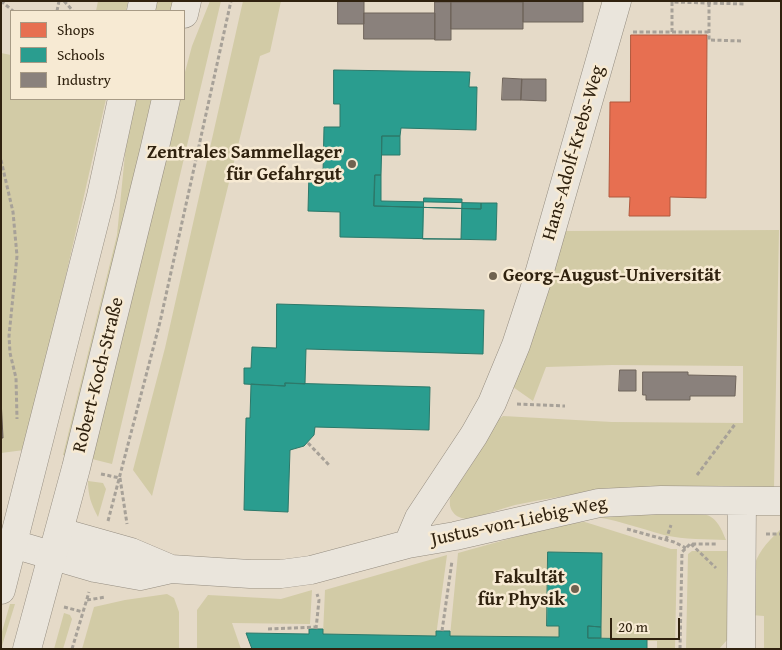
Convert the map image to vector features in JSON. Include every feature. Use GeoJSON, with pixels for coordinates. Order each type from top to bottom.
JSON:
{"type":"FeatureCollection","features":[{"type":"Feature","properties":{"kind":"street","name":"Hans-Adolf-Krebs-Weg"},"geometry":{"type":"LineString","coordinates":[[408,544],[419,518],[474,435],[492,403],[516,345],[537,281],[618,1]]}},
{"type":"Feature","properties":{"kind":"street"},"geometry":{"type":"LineString","coordinates":[[1,590],[9,531],[101,196],[122,100]]}},
{"type":"Feature","properties":{"kind":"street","name":"Robert-Koch-Straße"},"geometry":{"type":"LineString","coordinates":[[27,649],[56,543],[144,196],[166,100]]}},
{"type":"Feature","properties":{"kind":"street","name":"Justus-von-Liebig-Weg"},"geometry":{"type":"LineString","coordinates":[[408,544],[454,536],[599,503],[661,500],[781,501]]}},
{"type":"Feature","properties":{"kind":"street"},"geometry":{"type":"LineString","coordinates":[[741,649],[742,501]]}},
{"type":"Feature","properties":{"kind":"street"},"geometry":{"type":"LineString","coordinates":[[9,531],[99,556],[140,576],[172,569],[281,574],[311,570],[408,544]]}},
{"type":"Feature","properties":{"kind":"street"},"geometry":{"type":"LineString","coordinates":[[99,556],[131,552],[172,569]]}},
{"type":"Feature","properties":{"kind":"path"},"geometry":{"type":"LineString","coordinates":[[72,649],[120,478],[160,322],[231,1]]}},
{"type":"Feature","properties":{"kind":"path"},"geometry":{"type":"LineString","coordinates":[[1,2],[12,10]]}},
{"type":"Feature","properties":{"kind":"path"},"geometry":{"type":"LineString","coordinates":[[672,32],[672,2],[744,4]]}},
{"type":"Feature","properties":{"kind":"path"},"geometry":{"type":"LineString","coordinates":[[709,3],[709,40],[743,41]]}},
{"type":"Feature","properties":{"kind":"path"},"geometry":{"type":"LineString","coordinates":[[634,32],[709,32]]}},
{"type":"Feature","properties":{"kind":"path"},"geometry":{"type":"LineString","coordinates":[[1,160],[13,212],[17,256],[9,336],[10,353],[16,378],[17,427]]}},
{"type":"Feature","properties":{"kind":"path"},"geometry":{"type":"LineString","coordinates":[[492,403],[564,406]]}},
{"type":"Feature","properties":{"kind":"path"},"geometry":{"type":"LineString","coordinates":[[695,478],[736,423]]}},
{"type":"Feature","properties":{"kind":"path"},"geometry":{"type":"LineString","coordinates":[[308,443],[329,465]]}},
{"type":"Feature","properties":{"kind":"path"},"geometry":{"type":"LineString","coordinates":[[120,478],[131,552]]}},
{"type":"Feature","properties":{"kind":"path"},"geometry":{"type":"LineString","coordinates":[[626,528],[674,542],[686,548],[682,552],[680,649]]}},
{"type":"Feature","properties":{"kind":"path"},"geometry":{"type":"LineString","coordinates":[[442,632],[453,558]]}},
{"type":"Feature","properties":{"kind":"path"},"geometry":{"type":"LineString","coordinates":[[268,629],[316,628],[318,604]]}},
{"type":"Feature","properties":{"kind":"shaded area"},"geometry":{"type":"Polygon","coordinates":[[[98,1],[128,1],[126,10],[96,10],[98,1]]]}},
{"type":"Feature","properties":{"kind":"shaded area"},"geometry":{"type":"Polygon","coordinates":[[[156,1],[174,1],[172,10],[154,10],[156,1]]]}},
{"type":"Feature","properties":{"kind":"shaded area"},"geometry":{"type":"Polygon","coordinates":[[[210,1],[221,1],[112,464],[92,459],[178,100],[185,100],[185,72],[192,46],[210,1]]]}},
{"type":"Feature","properties":{"kind":"shaded area"},"geometry":{"type":"Polygon","coordinates":[[[243,1],[281,1],[270,52],[260,56],[152,496],[133,470],[165,348],[243,1]]]}},
{"type":"Feature","properties":{"kind":"shaded area"},"geometry":{"type":"Polygon","coordinates":[[[1,53],[10,55],[10,100],[106,100],[46,363],[24,450],[1,453],[1,438],[3,437],[1,399],[1,53]]]}},
{"type":"Feature","properties":{"kind":"shaded area"},"geometry":{"type":"Polygon","coordinates":[[[135,100],[152,100],[122,236],[67,456],[63,455],[117,235],[127,134],[135,100]]]}},
{"type":"Feature","properties":{"kind":"shaded area"},"geometry":{"type":"Polygon","coordinates":[[[779,230],[774,488],[677,487],[612,491],[579,494],[515,505],[471,519],[455,515],[450,504],[452,493],[473,463],[498,420],[503,416],[612,422],[743,423],[743,366],[612,365],[546,367],[533,401],[513,387],[566,231],[779,230]]]}},
{"type":"Feature","properties":{"kind":"shaded area"},"geometry":{"type":"Polygon","coordinates":[[[88,481],[103,483],[106,489],[98,517],[90,499],[88,481]]]}},
{"type":"Feature","properties":{"kind":"shaded area"},"geometry":{"type":"Polygon","coordinates":[[[697,513],[709,516],[718,524],[726,540],[672,537],[616,521],[586,516],[697,513]]]}},
{"type":"Feature","properties":{"kind":"shaded area"},"geometry":{"type":"Polygon","coordinates":[[[585,522],[671,549],[677,549],[675,649],[657,649],[657,641],[647,641],[646,639],[588,638],[588,626],[601,626],[602,553],[548,552],[547,626],[559,626],[559,637],[450,636],[458,553],[566,523],[585,522]]]}},
{"type":"Feature","properties":{"kind":"shaded area"},"geometry":{"type":"Polygon","coordinates":[[[781,529],[781,649],[764,649],[764,616],[751,615],[752,578],[762,549],[781,529]]]}},
{"type":"Feature","properties":{"kind":"shaded area"},"geometry":{"type":"Polygon","coordinates":[[[692,551],[728,551],[731,571],[728,639],[719,649],[686,649],[688,554],[692,551]]]}},
{"type":"Feature","properties":{"kind":"shaded area"},"geometry":{"type":"Polygon","coordinates":[[[447,555],[436,636],[323,634],[325,590],[447,555]]]}},
{"type":"Feature","properties":{"kind":"shaded area"},"geometry":{"type":"Polygon","coordinates":[[[312,590],[310,624],[232,623],[241,649],[197,649],[197,610],[208,595],[281,599],[312,590]]]}},
{"type":"Feature","properties":{"kind":"shaded area"},"geometry":{"type":"Polygon","coordinates":[[[167,594],[174,598],[179,612],[179,649],[82,649],[94,607],[167,594]]]}},
{"type":"Feature","properties":{"kind":"shaded area"},"geometry":{"type":"Polygon","coordinates":[[[10,604],[15,604],[1,649],[1,635],[10,604]]]}},
{"type":"Feature","properties":{"kind":"shaded area"},"geometry":{"type":"Polygon","coordinates":[[[64,613],[70,615],[72,619],[63,649],[54,649],[64,613]]]}},
{"type":"Feature","properties":{"kind":"building: Shops"},"geometry":{"type":"Polygon","coordinates":[[[631,35],[707,35],[706,198],[670,197],[670,216],[629,216],[630,197],[609,197],[610,102],[630,102],[631,35]]]}},
{"type":"Feature","properties":{"kind":"building: Schools","name":"Zentrales Sammellager für Gefahrgut"},"geometry":{"type":"Polygon","coordinates":[[[334,70],[470,72],[469,87],[477,87],[476,130],[401,128],[400,136],[382,136],[381,175],[375,175],[374,206],[481,209],[481,203],[497,203],[496,240],[340,237],[340,212],[308,211],[309,173],[323,173],[324,127],[340,127],[340,104],[334,104],[334,70]]]}},
{"type":"Feature","properties":{"kind":"building: Schools"},"geometry":{"type":"Polygon","coordinates":[[[382,136],[400,136],[400,155],[382,155],[382,136]]]}},
{"type":"Feature","properties":{"kind":"building: Schools"},"geometry":{"type":"Polygon","coordinates":[[[375,175],[381,175],[381,201],[481,203],[481,209],[374,206],[375,175]]]}},
{"type":"Feature","properties":{"kind":"building: Schools"},"geometry":{"type":"Polygon","coordinates":[[[424,198],[462,199],[461,239],[423,239],[424,198]]]}},
{"type":"Feature","properties":{"kind":"building: Schools"},"geometry":{"type":"Polygon","coordinates":[[[277,304],[484,310],[483,354],[306,349],[305,384],[285,383],[285,386],[244,384],[244,368],[251,368],[252,347],[276,348],[277,304]]]}},
{"type":"Feature","properties":{"kind":"building: Schools"},"geometry":{"type":"Polygon","coordinates":[[[285,383],[430,387],[429,430],[315,427],[314,435],[304,446],[290,450],[288,512],[244,510],[246,418],[250,418],[251,384],[285,386],[285,383]]]}},
{"type":"Feature","properties":{"kind":"building: Schools","name":"Fakultät für Physik"},"geometry":{"type":"Polygon","coordinates":[[[548,552],[602,553],[601,627],[588,626],[588,638],[647,639],[647,649],[252,649],[246,633],[309,634],[309,629],[323,629],[323,634],[436,636],[436,631],[450,631],[450,636],[559,637],[559,626],[547,626],[548,552]]]}},
{"type":"Feature","properties":{"kind":"building: Schools"},"geometry":{"type":"Polygon","coordinates":[[[588,626],[601,627],[601,638],[588,638],[588,626]]]}},
{"type":"Feature","properties":{"kind":"building: Industry"},"geometry":{"type":"Polygon","coordinates":[[[338,1],[364,1],[364,24],[338,24],[338,1]]]}},
{"type":"Feature","properties":{"kind":"building: Industry"},"geometry":{"type":"Polygon","coordinates":[[[523,1],[583,1],[583,22],[523,22],[523,1]]]}},
{"type":"Feature","properties":{"kind":"building: Industry"},"geometry":{"type":"Polygon","coordinates":[[[435,2],[451,2],[451,40],[435,40],[435,2]]]}},
{"type":"Feature","properties":{"kind":"building: Industry"},"geometry":{"type":"Polygon","coordinates":[[[451,2],[523,2],[523,29],[451,29],[451,2]]]}},
{"type":"Feature","properties":{"kind":"building: Industry"},"geometry":{"type":"Polygon","coordinates":[[[364,13],[435,13],[435,39],[364,39],[364,13]]]}},
{"type":"Feature","properties":{"kind":"building: Industry"},"geometry":{"type":"Polygon","coordinates":[[[503,78],[522,79],[521,100],[502,100],[503,78]]]}},
{"type":"Feature","properties":{"kind":"building: Industry"},"geometry":{"type":"Polygon","coordinates":[[[522,79],[546,79],[546,101],[521,100],[522,79]]]}},
{"type":"Feature","properties":{"kind":"building: Industry"},"geometry":{"type":"Polygon","coordinates":[[[620,370],[636,370],[636,391],[619,391],[620,370]]]}},
{"type":"Feature","properties":{"kind":"building: Industry"},"geometry":{"type":"Polygon","coordinates":[[[643,372],[688,372],[688,375],[736,376],[735,396],[690,396],[690,400],[646,400],[646,395],[643,395],[643,372]]]}},
{"type":"Feature","properties":{"kind":"building: Industry"},"geometry":{"type":"Polygon","coordinates":[[[1,399],[3,438],[1,438],[1,399]]]}},
{"type":"Feature","properties":{"kind":"place","name":"Zentrales Sammellager für Gefahrgut"},"geometry":{"type":"Point","coordinates":[352,164]}},
{"type":"Feature","properties":{"kind":"place","name":"Georg-August-Universität"},"geometry":{"type":"Point","coordinates":[493,276]}},
{"type":"Feature","properties":{"kind":"place","name":"Fakultät für Physik"},"geometry":{"type":"Point","coordinates":[575,589]}}]}
